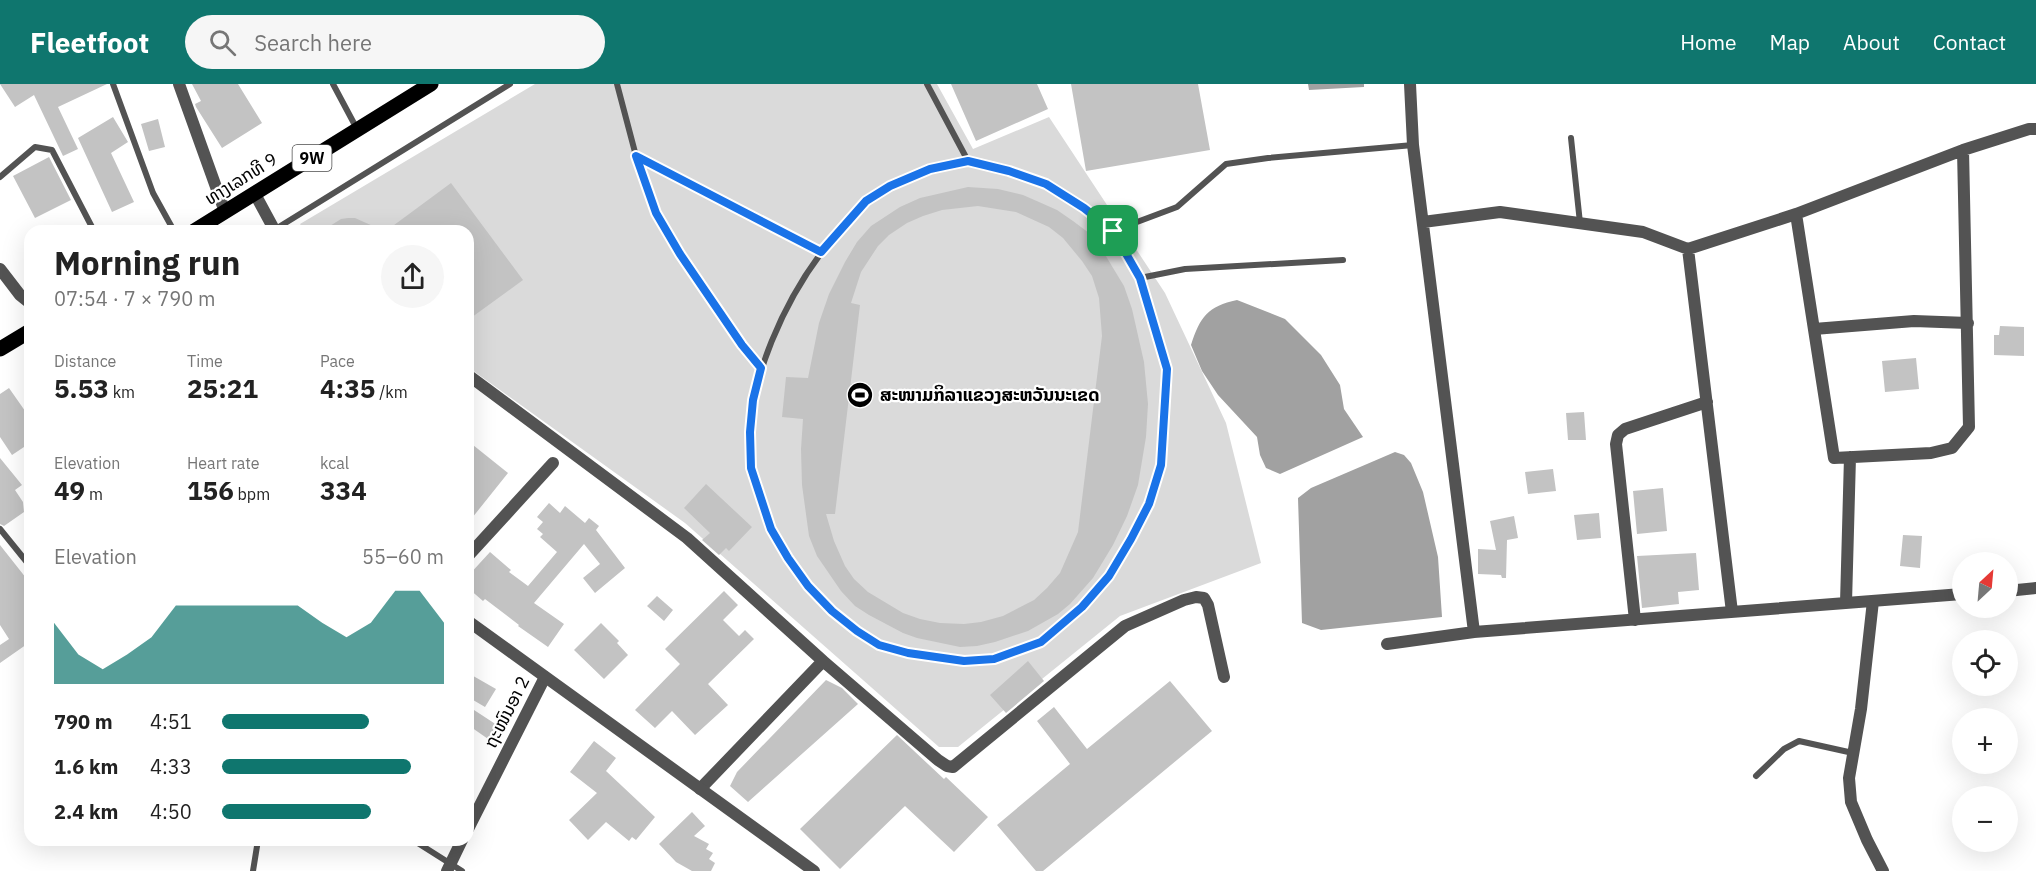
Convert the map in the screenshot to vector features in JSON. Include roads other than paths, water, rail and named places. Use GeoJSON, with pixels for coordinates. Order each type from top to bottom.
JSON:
{"type":"FeatureCollection","features":[{"type":"Feature","properties":{"kind":"main road","name":"ທາງເລກທີ 9"},"geometry":{"type":"LineString","coordinates":[[204,225],[431,84]]}},
{"type":"Feature","properties":{"kind":"main road"},"geometry":{"type":"LineString","coordinates":[[0,349],[24,335]]}},
{"type":"Feature","properties":{"kind":"street"},"geometry":{"type":"LineString","coordinates":[[179,84],[225,212]]}},
{"type":"Feature","properties":{"kind":"street"},"geometry":{"type":"LineString","coordinates":[[1410,84],[1413,145],[1474,632]]}},
{"type":"Feature","properties":{"kind":"street"},"geometry":{"type":"LineString","coordinates":[[1423,222],[1500,212],[1643,232],[1688,249],[1796,214],[1963,150],[2029,129],[2036,129]]}},
{"type":"Feature","properties":{"kind":"street"},"geometry":{"type":"LineString","coordinates":[[1796,214],[1834,458],[1931,453],[1952,448],[1969,427],[1963,150]]}},
{"type":"Feature","properties":{"kind":"street"},"geometry":{"type":"LineString","coordinates":[[255,194],[271,225]]}},
{"type":"Feature","properties":{"kind":"street"},"geometry":{"type":"LineString","coordinates":[[1688,249],[1732,612]]}},
{"type":"Feature","properties":{"kind":"street"},"geometry":{"type":"LineString","coordinates":[[0,269],[24,298]]}},
{"type":"Feature","properties":{"kind":"street"},"geometry":{"type":"LineString","coordinates":[[1814,329],[1914,321],[1968,323]]}},
{"type":"Feature","properties":{"kind":"street"},"geometry":{"type":"LineString","coordinates":[[474,379],[687,538],[823,661],[947,766],[953,767],[1125,627],[1184,600],[1204,598],[1208,605],[1224,677]]}},
{"type":"Feature","properties":{"kind":"street"},"geometry":{"type":"LineString","coordinates":[[1635,620],[1616,444],[1618,435],[1625,429],[1707,402]]}},
{"type":"Feature","properties":{"kind":"street"},"geometry":{"type":"LineString","coordinates":[[1846,603],[1850,457]]}},
{"type":"Feature","properties":{"kind":"street"},"geometry":{"type":"LineString","coordinates":[[474,549],[552,463]]}},
{"type":"Feature","properties":{"kind":"street"},"geometry":{"type":"LineString","coordinates":[[2018,590],[2036,588]]}},
{"type":"Feature","properties":{"kind":"street"},"geometry":{"type":"LineString","coordinates":[[1387,644],[1474,632],[1952,595]]}},
{"type":"Feature","properties":{"kind":"street"},"geometry":{"type":"LineString","coordinates":[[1874,601],[1861,709],[1849,778],[1851,802],[1883,871]]}},
{"type":"Feature","properties":{"kind":"street"},"geometry":{"type":"LineString","coordinates":[[474,625],[814,871]]}},
{"type":"Feature","properties":{"kind":"street"},"geometry":{"type":"LineString","coordinates":[[700,789],[823,661]]}},
{"type":"Feature","properties":{"kind":"street","name":"ຖະໜົນອາ 2"},"geometry":{"type":"LineString","coordinates":[[474,817],[545,677]]}},
{"type":"Feature","properties":{"kind":"street"},"geometry":{"type":"LineString","coordinates":[[448,868],[459,846]]}},
{"type":"Feature","properties":{"kind":"lane"},"geometry":{"type":"LineString","coordinates":[[113,84],[153,193],[171,225]]}},
{"type":"Feature","properties":{"kind":"lane"},"geometry":{"type":"LineString","coordinates":[[333,84],[357,129]]}},
{"type":"Feature","properties":{"kind":"lane"},"geometry":{"type":"LineString","coordinates":[[284,225],[510,84]]}},
{"type":"Feature","properties":{"kind":"lane"},"geometry":{"type":"LineString","coordinates":[[617,84],[636,156],[656,213],[680,254],[742,345],[761,368]]}},
{"type":"Feature","properties":{"kind":"lane"},"geometry":{"type":"LineString","coordinates":[[927,84],[968,161]]}},
{"type":"Feature","properties":{"kind":"lane"},"geometry":{"type":"LineString","coordinates":[[1571,138],[1580,223]]}},
{"type":"Feature","properties":{"kind":"lane"},"geometry":{"type":"LineString","coordinates":[[1113,231],[1177,207],[1226,164],[1413,145]]}},
{"type":"Feature","properties":{"kind":"lane"},"geometry":{"type":"LineString","coordinates":[[0,177],[35,147],[52,150],[91,225]]}},
{"type":"Feature","properties":{"kind":"lane"},"geometry":{"type":"LineString","coordinates":[[636,156],[821,252]]}},
{"type":"Feature","properties":{"kind":"lane"},"geometry":{"type":"LineString","coordinates":[[968,161],[1009,171],[1046,184],[1084,208],[1113,231],[1140,278],[1167,369],[1161,465],[1149,504],[1131,539],[1109,576],[1082,607],[1041,642],[994,659],[964,661],[935,658],[879,645],[832,611],[808,586],[771,529],[751,468],[750,432],[753,400],[761,368],[802,279],[821,252],[866,201],[890,186],[930,169],[968,161]]}},
{"type":"Feature","properties":{"kind":"lane"},"geometry":{"type":"LineString","coordinates":[[1140,278],[1185,269],[1344,261]]}},
{"type":"Feature","properties":{"kind":"lane"},"geometry":{"type":"LineString","coordinates":[[0,529],[24,559]]}},
{"type":"Feature","properties":{"kind":"lane"},"geometry":{"type":"LineString","coordinates":[[1756,776],[1784,749],[1799,741],[1853,753]]}},
{"type":"Feature","properties":{"kind":"lane"},"geometry":{"type":"LineString","coordinates":[[253,871],[257,846]]}},
{"type":"Feature","properties":{"kind":"lane"},"geometry":{"type":"LineString","coordinates":[[420,846],[448,868],[462,871]]}},
{"type":"Feature","properties":{"kind":"place","name":"ສະໜາມກິລາແຂວງສະຫວັນນະເຂດ"},"geometry":{"type":"Point","coordinates":[860,395]}}]}
